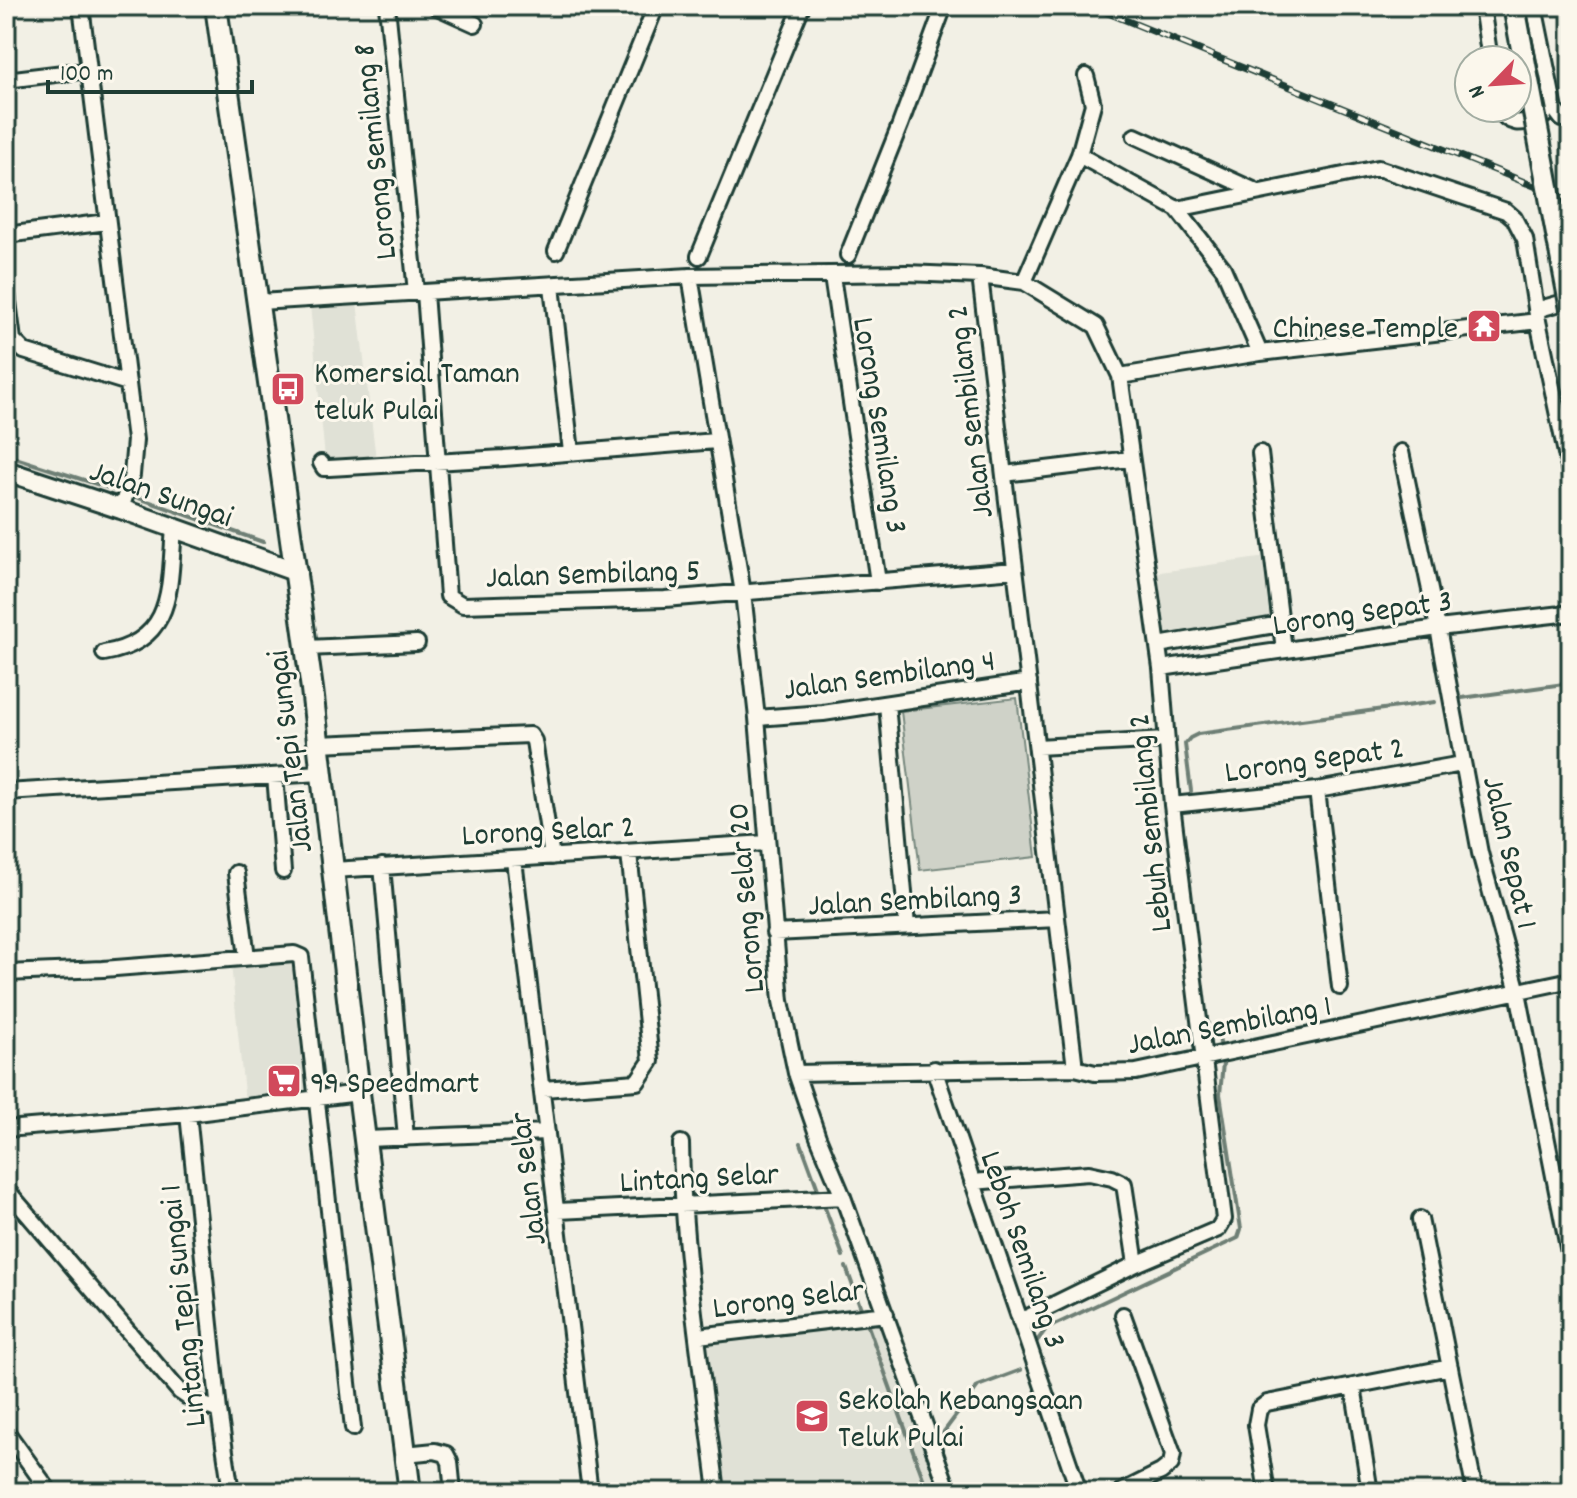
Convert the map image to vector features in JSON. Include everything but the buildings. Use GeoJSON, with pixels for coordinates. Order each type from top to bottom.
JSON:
{"type":"FeatureCollection","features":[{"type":"Feature","properties":{"kind":"main road"},"geometry":{"type":"LineString","coordinates":[[1514,6],[1571,309]]}},
{"type":"Feature","properties":{"kind":"main road","name":"Jalan Tepi Sungai"},"geometry":{"type":"LineString","coordinates":[[212,7],[259,302],[297,572],[410,1492]]}},
{"type":"Feature","properties":{"kind":"street"},"geometry":{"type":"LineString","coordinates":[[81,6],[135,440],[132,475],[121,509]]}},
{"type":"Feature","properties":{"kind":"street","name":"Lorong Semilang 8"},"geometry":{"type":"LineString","coordinates":[[387,6],[438,461],[448,596]]}},
{"type":"Feature","properties":{"kind":"street"},"geometry":{"type":"LineString","coordinates":[[435,6],[475,24]]}},
{"type":"Feature","properties":{"kind":"street"},"geometry":{"type":"LineString","coordinates":[[556,251],[656,6]]}},
{"type":"Feature","properties":{"kind":"street"},"geometry":{"type":"LineString","coordinates":[[699,256],[802,6]]}},
{"type":"Feature","properties":{"kind":"street"},"geometry":{"type":"LineString","coordinates":[[848,255],[944,6]]}},
{"type":"Feature","properties":{"kind":"street"},"geometry":{"type":"LineString","coordinates":[[1482,6],[1488,44]]}},
{"type":"Feature","properties":{"kind":"street"},"geometry":{"type":"LineString","coordinates":[[1534,6],[1555,110],[1562,119],[1571,119]]}},
{"type":"Feature","properties":{"kind":"street"},"geometry":{"type":"LineString","coordinates":[[6,80],[88,70]]}},
{"type":"Feature","properties":{"kind":"street"},"geometry":{"type":"LineString","coordinates":[[1024,282],[1079,155],[1093,104],[1086,76]]}},
{"type":"Feature","properties":{"kind":"street"},"geometry":{"type":"LineString","coordinates":[[1533,120],[1555,110]]}},
{"type":"Feature","properties":{"kind":"street"},"geometry":{"type":"LineString","coordinates":[[1135,136],[1258,192]]}},
{"type":"Feature","properties":{"kind":"street"},"geometry":{"type":"LineString","coordinates":[[1079,155],[1177,209],[1223,268],[1260,353]]}},
{"type":"Feature","properties":{"kind":"street"},"geometry":{"type":"LineString","coordinates":[[1177,209],[1378,168],[1490,204],[1514,218],[1525,239],[1537,315],[1571,477]]}},
{"type":"Feature","properties":{"kind":"street"},"geometry":{"type":"LineString","coordinates":[[6,235],[107,222]]}},
{"type":"Feature","properties":{"kind":"street","name":"Jalan Sembilang 2"},"geometry":{"type":"LineString","coordinates":[[259,302],[690,276],[906,273],[980,276],[1075,1068]]}},
{"type":"Feature","properties":{"kind":"street","name":"Lorong Selar 20"},"geometry":{"type":"LineString","coordinates":[[690,276],[743,593],[781,1001],[796,1073],[949,1492]]}},
{"type":"Feature","properties":{"kind":"street","name":"Lorong Semilang 3"},"geometry":{"type":"LineString","coordinates":[[832,276],[878,582]]}},
{"type":"Feature","properties":{"kind":"street","name":"Lebuh Sembilang 2"},"geometry":{"type":"LineString","coordinates":[[980,276],[1024,282],[1096,326],[1120,376],[1161,668],[1172,805],[1223,1224],[1020,1321]]}},
{"type":"Feature","properties":{"kind":"street"},"geometry":{"type":"LineString","coordinates":[[6,286],[13,340],[17,346],[24,351],[128,383]]}},
{"type":"Feature","properties":{"kind":"street"},"geometry":{"type":"LineString","coordinates":[[552,286],[571,452]]}},
{"type":"Feature","properties":{"kind":"street"},"geometry":{"type":"LineString","coordinates":[[1120,376],[1260,353],[1537,315],[1571,300]]}},
{"type":"Feature","properties":{"kind":"street"},"geometry":{"type":"LineString","coordinates":[[321,463],[324,468],[329,468],[716,441]]}},
{"type":"Feature","properties":{"kind":"street","name":"Jalan Sepat 1"},"geometry":{"type":"LineString","coordinates":[[1401,452],[1480,853],[1518,992],[1571,1263]]}},
{"type":"Feature","properties":{"kind":"street"},"geometry":{"type":"LineString","coordinates":[[1260,453],[1284,650]]}},
{"type":"Feature","properties":{"kind":"street"},"geometry":{"type":"LineString","coordinates":[[1004,474],[1130,459]]}},
{"type":"Feature","properties":{"kind":"street","name":"Jalan Sungai"},"geometry":{"type":"LineString","coordinates":[[6,471],[297,572]]}},
{"type":"Feature","properties":{"kind":"street"},"geometry":{"type":"LineString","coordinates":[[104,653],[136,645],[147,636],[161,616],[169,591],[174,528]]}},
{"type":"Feature","properties":{"kind":"street","name":"Jalan Sembilang 5"},"geometry":{"type":"LineString","coordinates":[[448,596],[463,605],[665,599],[1015,570]]}},
{"type":"Feature","properties":{"kind":"street","name":"Lorong Sepat 3"},"geometry":{"type":"LineString","coordinates":[[1161,668],[1438,628],[1571,613]]}},
{"type":"Feature","properties":{"kind":"street"},"geometry":{"type":"LineString","coordinates":[[1158,645],[1281,624]]}},
{"type":"Feature","properties":{"kind":"street"},"geometry":{"type":"LineString","coordinates":[[307,648],[417,643]]}},
{"type":"Feature","properties":{"kind":"street","name":"Jalan Sembilang 4"},"geometry":{"type":"LineString","coordinates":[[757,718],[823,713],[1029,682]]}},
{"type":"Feature","properties":{"kind":"street"},"geometry":{"type":"LineString","coordinates":[[887,704],[907,926]]}},
{"type":"Feature","properties":{"kind":"street"},"geometry":{"type":"LineString","coordinates":[[318,744],[530,735],[534,741],[552,857]]}},
{"type":"Feature","properties":{"kind":"street"},"geometry":{"type":"LineString","coordinates":[[1037,747],[1166,740]]}},
{"type":"Feature","properties":{"kind":"street","name":"Lorong Sepat 2"},"geometry":{"type":"LineString","coordinates":[[1172,805],[1317,790],[1462,764]]}},
{"type":"Feature","properties":{"kind":"street"},"geometry":{"type":"LineString","coordinates":[[6,792],[321,773]]}},
{"type":"Feature","properties":{"kind":"street"},"geometry":{"type":"LineString","coordinates":[[275,776],[283,871]]}},
{"type":"Feature","properties":{"kind":"street"},"geometry":{"type":"LineString","coordinates":[[1317,790],[1340,987]]}},
{"type":"Feature","properties":{"kind":"street","name":"Lorong Selar 2"},"geometry":{"type":"LineString","coordinates":[[333,870],[767,843]]}},
{"type":"Feature","properties":{"kind":"street"},"geometry":{"type":"LineString","coordinates":[[543,1089],[637,1082],[651,1061],[629,853]]}},
{"type":"Feature","properties":{"kind":"street","name":"Jalan Selar"},"geometry":{"type":"LineString","coordinates":[[514,860],[590,1492]]}},
{"type":"Feature","properties":{"kind":"street"},"geometry":{"type":"LineString","coordinates":[[382,866],[406,1138]]}},
{"type":"Feature","properties":{"kind":"street"},"geometry":{"type":"LineString","coordinates":[[236,873],[247,957]]}},
{"type":"Feature","properties":{"kind":"street","name":"Jalan Sembilang 3"},"geometry":{"type":"LineString","coordinates":[[774,933],[1057,919]]}},
{"type":"Feature","properties":{"kind":"street"},"geometry":{"type":"LineString","coordinates":[[6,973],[294,954],[303,962],[315,1098],[353,1428]]}},
{"type":"Feature","properties":{"kind":"street","name":"Jalan Sembilang 1"},"geometry":{"type":"LineString","coordinates":[[796,1073],[1075,1068],[1095,1073],[1136,1072],[1571,980]]}},
{"type":"Feature","properties":{"kind":"street","name":"Leboh Semilang 3"},"geometry":{"type":"LineString","coordinates":[[934,1069],[1079,1492]]}},
{"type":"Feature","properties":{"kind":"street"},"geometry":{"type":"LineString","coordinates":[[6,1129],[188,1114],[359,1093]]}},
{"type":"Feature","properties":{"kind":"street","name":"Lintang Tepi Sungai 1"},"geometry":{"type":"LineString","coordinates":[[188,1114],[219,1411],[231,1492]]}},
{"type":"Feature","properties":{"kind":"street"},"geometry":{"type":"LineString","coordinates":[[366,1139],[547,1132]]}},
{"type":"Feature","properties":{"kind":"street","name":"Lorong Selar"},"geometry":{"type":"LineString","coordinates":[[681,1143],[682,1206],[717,1492]]}},
{"type":"Feature","properties":{"kind":"street"},"geometry":{"type":"LineString","coordinates":[[972,1182],[1089,1173],[1124,1184],[1136,1264]]}},
{"type":"Feature","properties":{"kind":"street"},"geometry":{"type":"LineString","coordinates":[[6,1189],[180,1392],[219,1411]]}},
{"type":"Feature","properties":{"kind":"street","name":"Lintang Selar"},"geometry":{"type":"LineString","coordinates":[[558,1211],[843,1197]]}},
{"type":"Feature","properties":{"kind":"street"},"geometry":{"type":"LineString","coordinates":[[1420,1219],[1475,1492]]}},
{"type":"Feature","properties":{"kind":"street","name":"Lorong Selar"},"geometry":{"type":"LineString","coordinates":[[698,1336],[886,1314]]}},
{"type":"Feature","properties":{"kind":"street"},"geometry":{"type":"LineString","coordinates":[[1121,1492],[1161,1472],[1171,1464],[1173,1454],[1123,1315]]}},
{"type":"Feature","properties":{"kind":"street"},"geometry":{"type":"LineString","coordinates":[[1267,1492],[1256,1425],[1259,1409],[1267,1403],[1450,1367]]}},
{"type":"Feature","properties":{"kind":"street"},"geometry":{"type":"LineString","coordinates":[[1353,1386],[1370,1492]]}},
{"type":"Feature","properties":{"kind":"street"},"geometry":{"type":"LineString","coordinates":[[6,1431],[50,1492]]}},
{"type":"Feature","properties":{"kind":"street"},"geometry":{"type":"LineString","coordinates":[[405,1454],[435,1451],[446,1454],[450,1462],[453,1492]]}},
{"type":"Feature","properties":{"kind":"shaded area"},"geometry":{"type":"Polygon","coordinates":[[[357,302],[376,459],[328,463],[325,458],[310,305],[357,302]]]}},
{"type":"Feature","properties":{"kind":"shaded area"},"geometry":{"type":"Polygon","coordinates":[[[1266,557],[1276,620],[1163,639],[1153,573],[1266,557]]]}},
{"type":"Feature","properties":{"kind":"shaded area"},"geometry":{"type":"Polygon","coordinates":[[[1017,698],[1036,857],[920,870],[901,711],[1017,698]]]}},
{"type":"Feature","properties":{"kind":"shaded area"},"geometry":{"type":"Polygon","coordinates":[[[293,959],[298,962],[310,1095],[245,1103],[231,964],[293,959]]]}},
{"type":"Feature","properties":{"kind":"shaded area","name":"Sekolah Kebangsaan Teluk Pulai"},"geometry":{"type":"Polygon","coordinates":[[[881,1317],[946,1492],[715,1492],[697,1339],[881,1317]]]}},
{"type":"Feature","properties":{"kind":"waterway"},"geometry":{"type":"LineString","coordinates":[[6,455],[115,490]]}},
{"type":"Feature","properties":{"kind":"waterway"},"geometry":{"type":"LineString","coordinates":[[136,497],[263,542]]}},
{"type":"Feature","properties":{"kind":"waterway"},"geometry":{"type":"LineString","coordinates":[[1462,698],[1571,683]]}},
{"type":"Feature","properties":{"kind":"waterway"},"geometry":{"type":"LineString","coordinates":[[1191,791],[1185,744],[1198,734],[1435,702]]}},
{"type":"Feature","properties":{"kind":"waterway"},"geometry":{"type":"LineString","coordinates":[[1217,1025],[1221,1049]]}},
{"type":"Feature","properties":{"kind":"waterway"},"geometry":{"type":"LineString","coordinates":[[1034,1345],[1046,1329],[1238,1238],[1241,1229],[1220,1094],[1223,1063]]}},
{"type":"Feature","properties":{"kind":"waterway"},"geometry":{"type":"LineString","coordinates":[[801,1143],[819,1192]]}},
{"type":"Feature","properties":{"kind":"waterway"},"geometry":{"type":"LineString","coordinates":[[825,1208],[843,1256]]}},
{"type":"Feature","properties":{"kind":"waterway"},"geometry":{"type":"LineString","coordinates":[[846,1267],[863,1314]]}},
{"type":"Feature","properties":{"kind":"waterway"},"geometry":{"type":"LineString","coordinates":[[868,1326],[928,1492]]}},
{"type":"Feature","properties":{"kind":"waterway"},"geometry":{"type":"LineString","coordinates":[[937,1441],[978,1386],[1021,1370]]}},
{"type":"Feature","properties":{"kind":"railway"},"geometry":{"type":"LineString","coordinates":[[1091,6],[1571,201]]}},
{"type":"Feature","properties":{"kind":"place","name":"Chinese Temple"},"geometry":{"type":"Point","coordinates":[1484,326]}},
{"type":"Feature","properties":{"kind":"place","name":"Komersial Taman teluk Pulai"},"geometry":{"type":"Point","coordinates":[288,389]}},
{"type":"Feature","properties":{"kind":"place","name":"99 Speedmart"},"geometry":{"type":"Point","coordinates":[284,1081]}},
{"type":"Feature","properties":{"kind":"place","name":"Sekolah Kebangsaan Teluk Pulai"},"geometry":{"type":"Point","coordinates":[812,1416]}}]}
